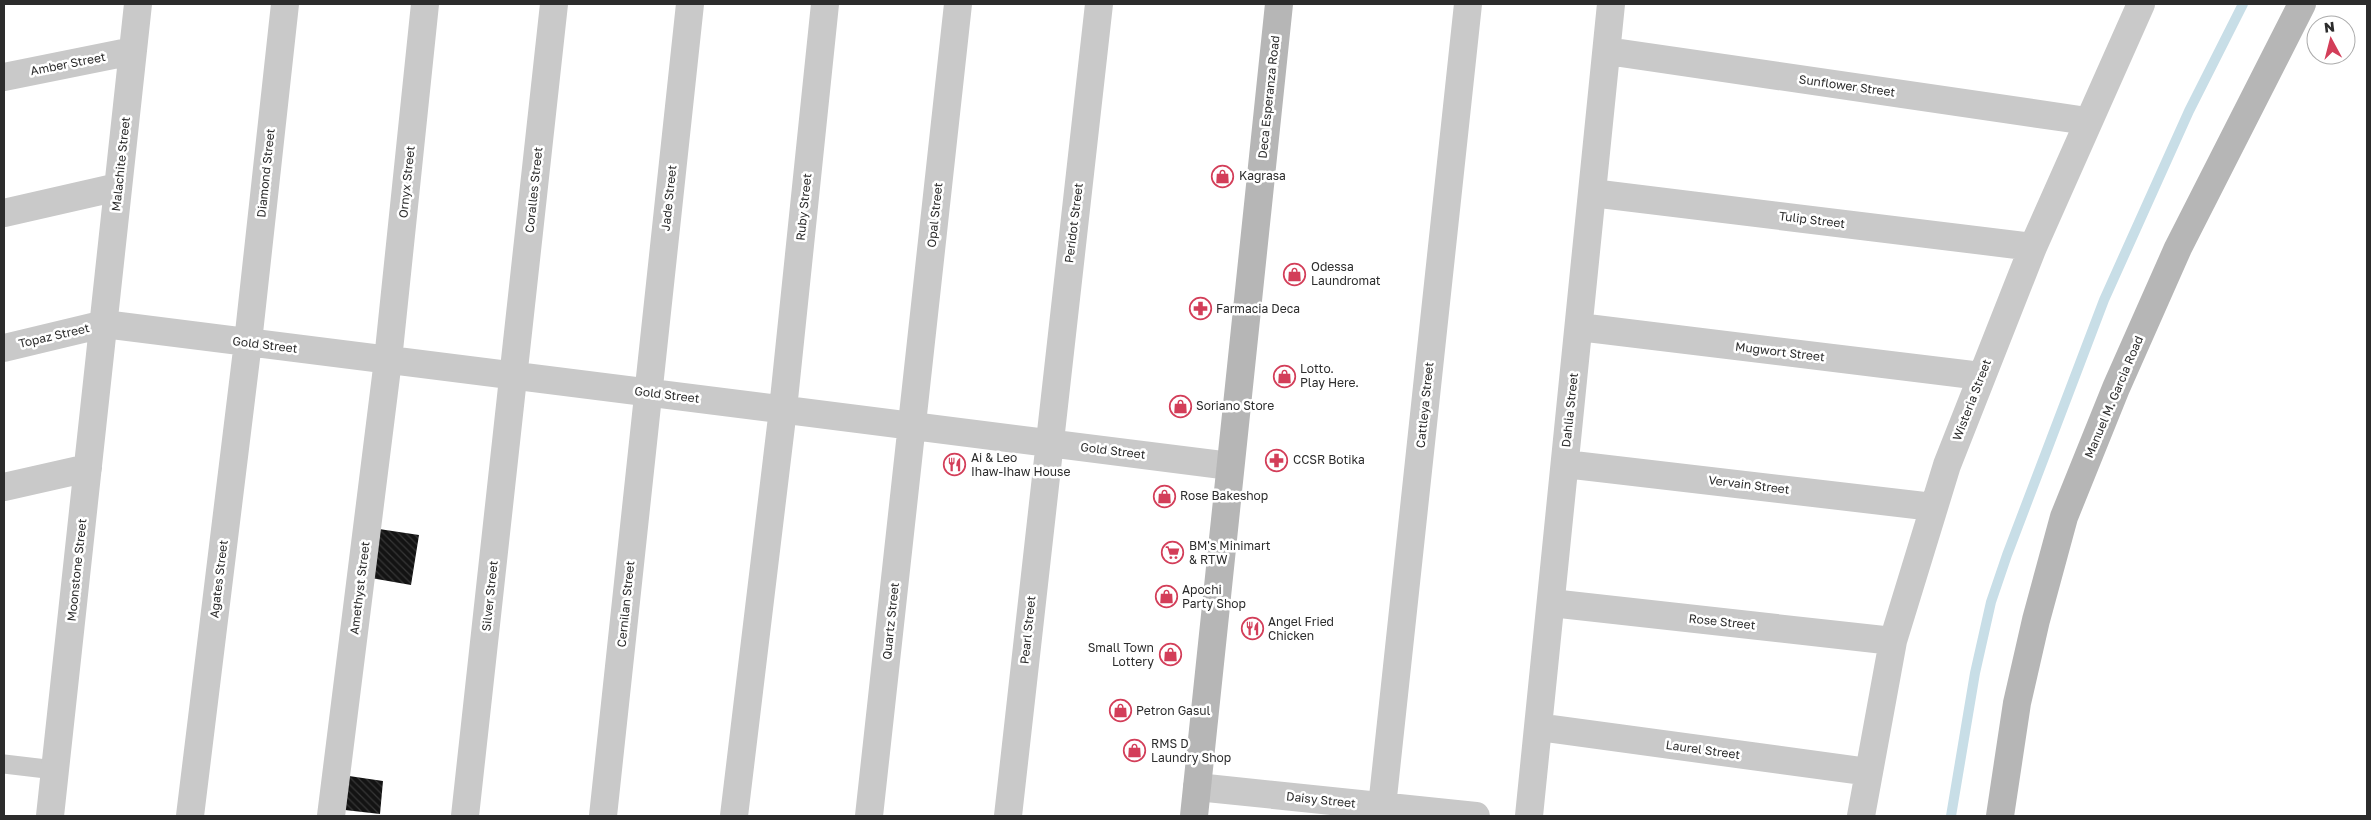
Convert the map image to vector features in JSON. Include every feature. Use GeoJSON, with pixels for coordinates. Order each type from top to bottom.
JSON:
{"type":"FeatureCollection","features":[{"type":"Feature","properties":{"kind":"main road","name":"Deca Esperanza Road"},"geometry":{"type":"LineString","coordinates":[[1194,816],[1278,4]]}},
{"type":"Feature","properties":{"kind":"main road","name":"Manuel M. Garcia Road"},"geometry":{"type":"LineString","coordinates":[[2000,816],[2017,703],[2036,620],[2064,517],[2116,388],[2178,248],[2302,4]]}},
{"type":"Feature","properties":{"kind":"street","name":"Malachite Street"},"geometry":{"type":"LineString","coordinates":[[104,324],[138,4]]}},
{"type":"Feature","properties":{"kind":"street","name":"Diamond Street"},"geometry":{"type":"LineString","coordinates":[[248,342],[285,4]]}},
{"type":"Feature","properties":{"kind":"street","name":"Ornyx Street"},"geometry":{"type":"LineString","coordinates":[[388,360],[426,4]]}},
{"type":"Feature","properties":{"kind":"street","name":"Coralles Street"},"geometry":{"type":"LineString","coordinates":[[515,376],[554,4]]}},
{"type":"Feature","properties":{"kind":"street","name":"Jade Street"},"geometry":{"type":"LineString","coordinates":[[649,393],[690,4]]}},
{"type":"Feature","properties":{"kind":"street","name":"Ruby Street"},"geometry":{"type":"LineString","coordinates":[[734,816],[783,409],[825,4]]}},
{"type":"Feature","properties":{"kind":"street","name":"Opal Street"},"geometry":{"type":"LineString","coordinates":[[912,426],[958,4]]}},
{"type":"Feature","properties":{"kind":"street","name":"Peridot Street"},"geometry":{"type":"LineString","coordinates":[[1049,443],[1099,4]]}},
{"type":"Feature","properties":{"kind":"street","name":"Cattleya Street"},"geometry":{"type":"LineString","coordinates":[[1382,811],[1468,4]]}},
{"type":"Feature","properties":{"kind":"street","name":"Dahlia Street"},"geometry":{"type":"LineString","coordinates":[[1529,816],[1611,4]]}},
{"type":"Feature","properties":{"kind":"street","name":"Wisteria Street"},"geometry":{"type":"LineString","coordinates":[[1861,816],[1893,641],[1932,507],[1981,376],[2033,247],[2087,121],[2141,4]]}},
{"type":"Feature","properties":{"kind":"street","name":"Amber Street"},"geometry":{"type":"LineString","coordinates":[[4,77],[133,51]]}},
{"type":"Feature","properties":{"kind":"street","name":"Sunflower Street"},"geometry":{"type":"LineString","coordinates":[[1606,51],[2087,121]]}},
{"type":"Feature","properties":{"kind":"street"},"geometry":{"type":"LineString","coordinates":[[4,214],[118,187]]}},
{"type":"Feature","properties":{"kind":"street","name":"Tulip Street"},"geometry":{"type":"LineString","coordinates":[[1592,193],[2033,247]]}},
{"type":"Feature","properties":{"kind":"street","name":"Gold Street"},"geometry":{"type":"LineString","coordinates":[[104,324],[1230,466]]}},
{"type":"Feature","properties":{"kind":"street","name":"Topaz Street"},"geometry":{"type":"LineString","coordinates":[[4,348],[104,324]]}},
{"type":"Feature","properties":{"kind":"street","name":"Moonstone Street"},"geometry":{"type":"LineString","coordinates":[[50,816],[104,324]]}},
{"type":"Feature","properties":{"kind":"street","name":"Mugwort Street"},"geometry":{"type":"LineString","coordinates":[[1579,327],[1981,376]]}},
{"type":"Feature","properties":{"kind":"street","name":"Agates Street"},"geometry":{"type":"LineString","coordinates":[[190,816],[248,342]]}},
{"type":"Feature","properties":{"kind":"street","name":"Amethyst Street"},"geometry":{"type":"LineString","coordinates":[[331,816],[388,360]]}},
{"type":"Feature","properties":{"kind":"street","name":"Silver Street"},"geometry":{"type":"LineString","coordinates":[[465,816],[515,376]]}},
{"type":"Feature","properties":{"kind":"street","name":"Cernilan Street"},"geometry":{"type":"LineString","coordinates":[[603,816],[649,393]]}},
{"type":"Feature","properties":{"kind":"street","name":"Quartz Street"},"geometry":{"type":"LineString","coordinates":[[870,816],[912,426]]}},
{"type":"Feature","properties":{"kind":"street","name":"Pearl Street"},"geometry":{"type":"LineString","coordinates":[[1008,816],[1049,443]]}},
{"type":"Feature","properties":{"kind":"street","name":"Vervain Street"},"geometry":{"type":"LineString","coordinates":[[1565,464],[1932,507]]}},
{"type":"Feature","properties":{"kind":"street"},"geometry":{"type":"LineString","coordinates":[[4,487],[88,468]]}},
{"type":"Feature","properties":{"kind":"street","name":"Rose Street"},"geometry":{"type":"LineString","coordinates":[[1551,603],[1893,641]]}},
{"type":"Feature","properties":{"kind":"street","name":"Laurel Street"},"geometry":{"type":"LineString","coordinates":[[1538,727],[1869,772]]}},
{"type":"Feature","properties":{"kind":"street","name":"Daisy Street"},"geometry":{"type":"LineString","coordinates":[[1197,787],[1382,811],[1476,816]]}},
{"type":"Feature","properties":{"kind":"lane"},"geometry":{"type":"LineString","coordinates":[[4,764],[55,770]]}},
{"type":"Feature","properties":{"kind":"building"},"geometry":{"type":"Polygon","coordinates":[[[379,529],[419,535],[411,585],[371,578],[379,529]]]}},
{"type":"Feature","properties":{"kind":"building"},"geometry":{"type":"Polygon","coordinates":[[[349,776],[383,781],[380,814],[345,810],[349,776]]]}},
{"type":"Feature","properties":{"kind":"waterway"},"geometry":{"type":"LineString","coordinates":[[1951,816],[1975,673],[1991,602],[2007,555],[2104,300],[2189,111],[2243,4]]}},
{"type":"Feature","properties":{"kind":"place","name":"Kagrasa"},"geometry":{"type":"Point","coordinates":[1223,176]}},
{"type":"Feature","properties":{"kind":"place","name":"Odessa Laundromat"},"geometry":{"type":"Point","coordinates":[1295,274]}},
{"type":"Feature","properties":{"kind":"place","name":"Farmacia Deca"},"geometry":{"type":"Point","coordinates":[1200,309]}},
{"type":"Feature","properties":{"kind":"place","name":"Lotto. Play Here."},"geometry":{"type":"Point","coordinates":[1284,376]}},
{"type":"Feature","properties":{"kind":"place","name":"Soriano Store"},"geometry":{"type":"Point","coordinates":[1180,406]}},
{"type":"Feature","properties":{"kind":"place","name":"CCSR Botika"},"geometry":{"type":"Point","coordinates":[1277,460]}},
{"type":"Feature","properties":{"kind":"place","name":"Ai & Leo Ihaw-Ihaw House"},"geometry":{"type":"Point","coordinates":[955,465]}},
{"type":"Feature","properties":{"kind":"place","name":"Rose Bakeshop"},"geometry":{"type":"Point","coordinates":[1164,496]}},
{"type":"Feature","properties":{"kind":"place","name":"BM's Minimart & RTW"},"geometry":{"type":"Point","coordinates":[1173,553]}},
{"type":"Feature","properties":{"kind":"place","name":"Apochi Party Shop"},"geometry":{"type":"Point","coordinates":[1166,597]}},
{"type":"Feature","properties":{"kind":"place","name":"Angel Fried Chicken"},"geometry":{"type":"Point","coordinates":[1252,629]}},
{"type":"Feature","properties":{"kind":"place","name":"Small Town Lottery"},"geometry":{"type":"Point","coordinates":[1170,655]}},
{"type":"Feature","properties":{"kind":"place","name":"Petron Gasul"},"geometry":{"type":"Point","coordinates":[1120,711]}},
{"type":"Feature","properties":{"kind":"place","name":"RMS D Laundry Shop"},"geometry":{"type":"Point","coordinates":[1135,751]}}]}
